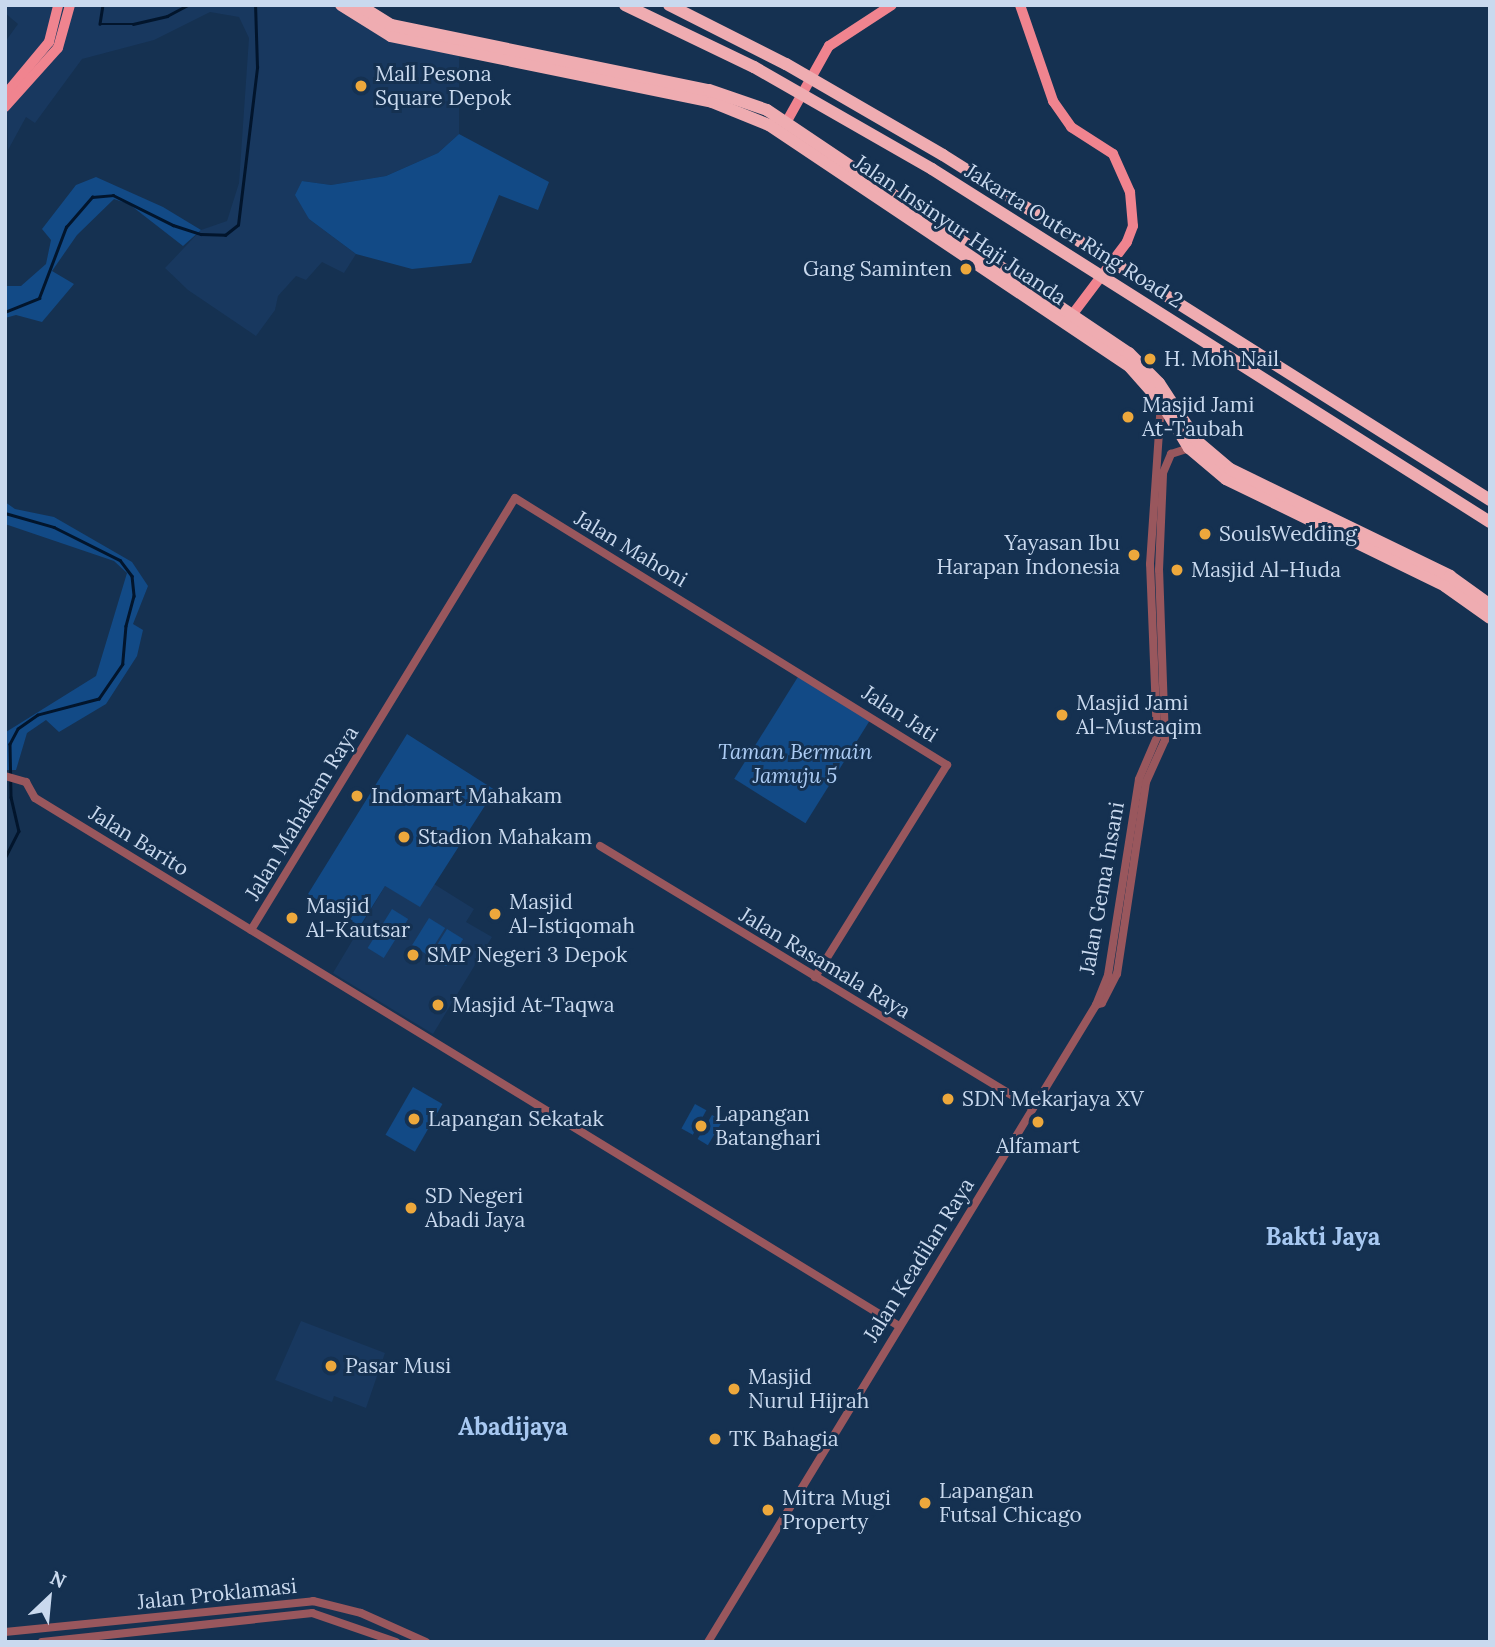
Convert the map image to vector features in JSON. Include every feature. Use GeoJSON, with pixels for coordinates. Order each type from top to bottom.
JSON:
{"type":"FeatureCollection","features":[{"type":"Feature","properties":{"kind":"highway","name":"Jalan Insinyur Haji Juanda"},"geometry":{"type":"LineString","coordinates":[[341,5],[391,36],[737,110],[784,134],[1072,315],[1145,367],[1197,441],[1230,469],[1450,576],[1490,605]]}},
{"type":"Feature","properties":{"kind":"highway","name":"Jalan Insinyur Haji Juanda"},"geometry":{"type":"LineString","coordinates":[[359,5],[391,25],[709,90],[746,101],[787,121],[920,221],[1112,353],[1147,383],[1189,448],[1226,480],[1445,586],[1490,618]]}},
{"type":"Feature","properties":{"kind":"highway","name":"Jakarta Outer Ring Road 2"},"geometry":{"type":"LineString","coordinates":[[625,5],[754,67],[932,169],[1490,522]]}},
{"type":"Feature","properties":{"kind":"highway","name":"Jakarta Outer Ring Road 2"},"geometry":{"type":"LineString","coordinates":[[669,5],[887,121],[1490,500]]}},
{"type":"Feature","properties":{"kind":"main road"},"geometry":{"type":"LineString","coordinates":[[5,95],[49,42],[58,5]]}},
{"type":"Feature","properties":{"kind":"main road"},"geometry":{"type":"LineString","coordinates":[[5,107],[58,48],[69,5]]}},
{"type":"Feature","properties":{"kind":"main road"},"geometry":{"type":"LineString","coordinates":[[787,121],[829,46],[892,5]]}},
{"type":"Feature","properties":{"kind":"main road"},"geometry":{"type":"LineString","coordinates":[[1020,5],[1040,68],[1061,115],[1121,165],[1132,209],[1127,242],[1072,315]]}},
{"type":"Feature","properties":{"kind":"street","name":"Jalan Gema Insani"},"geometry":{"type":"LineString","coordinates":[[1096,1005],[1111,963],[1144,773],[1155,747],[1160,725],[1156,458],[1161,402]]}},
{"type":"Feature","properties":{"kind":"street"},"geometry":{"type":"LineString","coordinates":[[1156,458],[1167,459],[1176,450],[1189,448]]}},
{"type":"Feature","properties":{"kind":"street","name":"Jalan Gema Insani"},"geometry":{"type":"LineString","coordinates":[[1156,512],[1167,459]]}},
{"type":"Feature","properties":{"kind":"street","name":"Jalan Mahoni"},"geometry":{"type":"LineString","coordinates":[[515,498],[729,629]]}},
{"type":"Feature","properties":{"kind":"street","name":"Jalan Mahakam Raya"},"geometry":{"type":"LineString","coordinates":[[251,930],[515,498]]}},
{"type":"Feature","properties":{"kind":"street","name":"Jalan Jati"},"geometry":{"type":"LineString","coordinates":[[729,629],[947,765],[815,977]]}},
{"type":"Feature","properties":{"kind":"street","name":"Jalan Barito"},"geometry":{"type":"LineString","coordinates":[[8,777],[26,782],[35,798],[899,1326]]}},
{"type":"Feature","properties":{"kind":"street","name":"Jalan Rasamala Raya"},"geometry":{"type":"LineString","coordinates":[[600,846],[1033,1108]]}},
{"type":"Feature","properties":{"kind":"street","name":"Jalan Keadilan Raya"},"geometry":{"type":"LineString","coordinates":[[708,1642],[1096,1005]]}},
{"type":"Feature","properties":{"kind":"street"},"geometry":{"type":"LineString","coordinates":[[324,1603],[325,1616]]}},
{"type":"Feature","properties":{"kind":"street","name":"Jalan Proklamasi"},"geometry":{"type":"LineString","coordinates":[[5,1632],[324,1603],[398,1629],[426,1642]]}},
{"type":"Feature","properties":{"kind":"street","name":"Jalan Proklamasi"},"geometry":{"type":"LineString","coordinates":[[42,1642],[296,1614],[325,1616],[395,1641]]}},
{"type":"Feature","properties":{"kind":"street"},"geometry":{"type":"LineString","coordinates":[[395,1641],[398,1629]]}},
{"type":"Feature","properties":{"kind":"shaded area","name":"Mall Pesona Square Depok"},"geometry":{"type":"Polygon","coordinates":[[[5,5],[341,5],[368,29],[416,47],[459,55],[459,134],[438,153],[386,176],[331,185],[302,181],[309,219],[356,254],[344,273],[322,262],[306,280],[296,276],[278,296],[275,310],[256,336],[188,290],[165,268],[201,230],[227,221],[239,183],[249,38],[239,17],[210,12],[154,40],[82,59],[35,123],[26,117],[8,150],[5,42],[18,24],[5,13],[5,5]]]}},
{"type":"Feature","properties":{"kind":"shaded area","name":"SMP Negeri 3 Depok"},"geometry":{"type":"Polygon","coordinates":[[[434,884],[474,909],[466,922],[492,937],[433,1034],[333,973],[385,886],[420,906],[434,884]]]}},
{"type":"Feature","properties":{"kind":"shaded area","name":"Pasar Musi"},"geometry":{"type":"Polygon","coordinates":[[[301,1321],[385,1353],[366,1408],[334,1396],[332,1402],[275,1380],[301,1321]]]}},
{"type":"Feature","properties":{"kind":"green space"},"geometry":{"type":"Polygon","coordinates":[[[459,134],[549,182],[538,210],[499,195],[471,263],[412,269],[356,254],[309,219],[295,195],[302,181],[331,185],[386,176],[438,153],[459,134]]]}},
{"type":"Feature","properties":{"kind":"green space"},"geometry":{"type":"Polygon","coordinates":[[[96,177],[163,207],[201,230],[183,246],[129,204],[114,199],[77,235],[52,271],[74,284],[42,322],[16,315],[5,318],[5,286],[21,286],[46,264],[51,240],[42,229],[76,185],[96,177]]]}},
{"type":"Feature","properties":{"kind":"green space"},"geometry":{"type":"Polygon","coordinates":[[[5,502],[15,509],[54,517],[132,562],[148,586],[133,624],[143,630],[137,656],[106,704],[59,732],[46,720],[27,733],[16,770],[5,770],[6,732],[96,676],[127,573],[114,561],[5,524],[5,502]]]}},
{"type":"Feature","properties":{"kind":"green space","name":"Taman Bermain Jamuju 5"},"geometry":{"type":"Polygon","coordinates":[[[801,672],[872,717],[805,823],[734,779],[801,672]]]}},
{"type":"Feature","properties":{"kind":"green space","name":"Stadion Mahakam"},"geometry":{"type":"Polygon","coordinates":[[[407,734],[495,790],[420,907],[385,886],[360,926],[308,894],[407,734]]]}},
{"type":"Feature","properties":{"kind":"green space"},"geometry":{"type":"Polygon","coordinates":[[[392,909],[408,919],[384,958],[368,948],[392,909]]]}},
{"type":"Feature","properties":{"kind":"green space"},"geometry":{"type":"Polygon","coordinates":[[[429,918],[445,928],[428,955],[412,945],[429,918]]]}},
{"type":"Feature","properties":{"kind":"green space"},"geometry":{"type":"Polygon","coordinates":[[[447,929],[463,939],[446,966],[430,956],[447,929]]]}},
{"type":"Feature","properties":{"kind":"green space","name":"Lapangan Sekatak"},"geometry":{"type":"Polygon","coordinates":[[[413,1087],[442,1104],[415,1152],[386,1135],[413,1087]]]}},
{"type":"Feature","properties":{"kind":"green space","name":"Lapangan Batanghari"},"geometry":{"type":"Polygon","coordinates":[[[695,1104],[706,1110],[693,1135],[681,1128],[695,1104]]]}},
{"type":"Feature","properties":{"kind":"green space","name":"Lapangan Batanghari"},"geometry":{"type":"Polygon","coordinates":[[[712,1115],[722,1121],[708,1145],[698,1139],[712,1115]]]}},
{"type":"Feature","properties":{"kind":"waterway"},"geometry":{"type":"LineString","coordinates":[[103,5],[100,24],[133,24],[167,16],[188,5]]}},
{"type":"Feature","properties":{"kind":"waterway"},"geometry":{"type":"LineString","coordinates":[[5,312],[39,298],[66,227],[92,197],[113,195],[173,225],[201,234],[225,235],[238,225],[257,67],[255,5]]}},
{"type":"Feature","properties":{"kind":"waterway"},"geometry":{"type":"LineString","coordinates":[[5,513],[54,527],[120,560],[132,576],[134,596],[126,626],[123,664],[99,699],[38,715],[18,729],[10,744],[11,797],[19,831],[5,859]]}},
{"type":"Feature","properties":{"kind":"place","name":"Mall Pesona Square Depok"},"geometry":{"type":"Point","coordinates":[361,86]}},
{"type":"Feature","properties":{"kind":"place","name":"Gang Saminten"},"geometry":{"type":"Point","coordinates":[966,269]}},
{"type":"Feature","properties":{"kind":"place","name":"H. Moh Nail"},"geometry":{"type":"Point","coordinates":[1150,359]}},
{"type":"Feature","properties":{"kind":"place","name":"Masjid Jami At-Taubah"},"geometry":{"type":"Point","coordinates":[1128,417]}},
{"type":"Feature","properties":{"kind":"place","name":"SoulsWedding"},"geometry":{"type":"Point","coordinates":[1205,534]}},
{"type":"Feature","properties":{"kind":"place","name":"Yayasan Ibu Harapan Indonesia"},"geometry":{"type":"Point","coordinates":[1134,555]}},
{"type":"Feature","properties":{"kind":"place","name":"Masjid Al-Huda"},"geometry":{"type":"Point","coordinates":[1177,570]}},
{"type":"Feature","properties":{"kind":"place","name":"Masjid Jami Al-Mustaqim"},"geometry":{"type":"Point","coordinates":[1062,715]}},
{"type":"Feature","properties":{"kind":"place","name":"Indomart Mahakam"},"geometry":{"type":"Point","coordinates":[357,796]}},
{"type":"Feature","properties":{"kind":"place","name":"Stadion Mahakam"},"geometry":{"type":"Point","coordinates":[404,837]}},
{"type":"Feature","properties":{"kind":"place","name":"Masjid Al-Istiqomah"},"geometry":{"type":"Point","coordinates":[495,914]}},
{"type":"Feature","properties":{"kind":"place","name":"Masjid Al-Kautsar"},"geometry":{"type":"Point","coordinates":[292,918]}},
{"type":"Feature","properties":{"kind":"place","name":"SMP Negeri 3 Depok"},"geometry":{"type":"Point","coordinates":[413,955]}},
{"type":"Feature","properties":{"kind":"place","name":"Masjid At-Taqwa"},"geometry":{"type":"Point","coordinates":[438,1005]}},
{"type":"Feature","properties":{"kind":"place","name":"SDN Mekarjaya XV"},"geometry":{"type":"Point","coordinates":[948,1099]}},
{"type":"Feature","properties":{"kind":"place","name":"Lapangan Sekatak"},"geometry":{"type":"Point","coordinates":[414,1119]}},
{"type":"Feature","properties":{"kind":"place","name":"Alfamart"},"geometry":{"type":"Point","coordinates":[1038,1122]}},
{"type":"Feature","properties":{"kind":"place","name":"Lapangan Batanghari"},"geometry":{"type":"Point","coordinates":[701,1126]}},
{"type":"Feature","properties":{"kind":"place","name":"SD Negeri Abadi Jaya"},"geometry":{"type":"Point","coordinates":[411,1208]}},
{"type":"Feature","properties":{"kind":"place","name":"Pasar Musi"},"geometry":{"type":"Point","coordinates":[331,1366]}},
{"type":"Feature","properties":{"kind":"place","name":"Masjid Nurul Hijrah"},"geometry":{"type":"Point","coordinates":[734,1389]}},
{"type":"Feature","properties":{"kind":"place","name":"TK Bahagia"},"geometry":{"type":"Point","coordinates":[715,1439]}},
{"type":"Feature","properties":{"kind":"place","name":"Lapangan Futsal Chicago"},"geometry":{"type":"Point","coordinates":[925,1503]}},
{"type":"Feature","properties":{"kind":"place","name":"Mitra Mugi Property"},"geometry":{"type":"Point","coordinates":[768,1510]}},
{"type":"Feature","properties":{"kind":"district","name":"Bakti Jaya"},"geometry":{"type":"Point","coordinates":[1323,1237]}},
{"type":"Feature","properties":{"kind":"district","name":"Abadijaya"},"geometry":{"type":"Point","coordinates":[513,1427]}}]}
